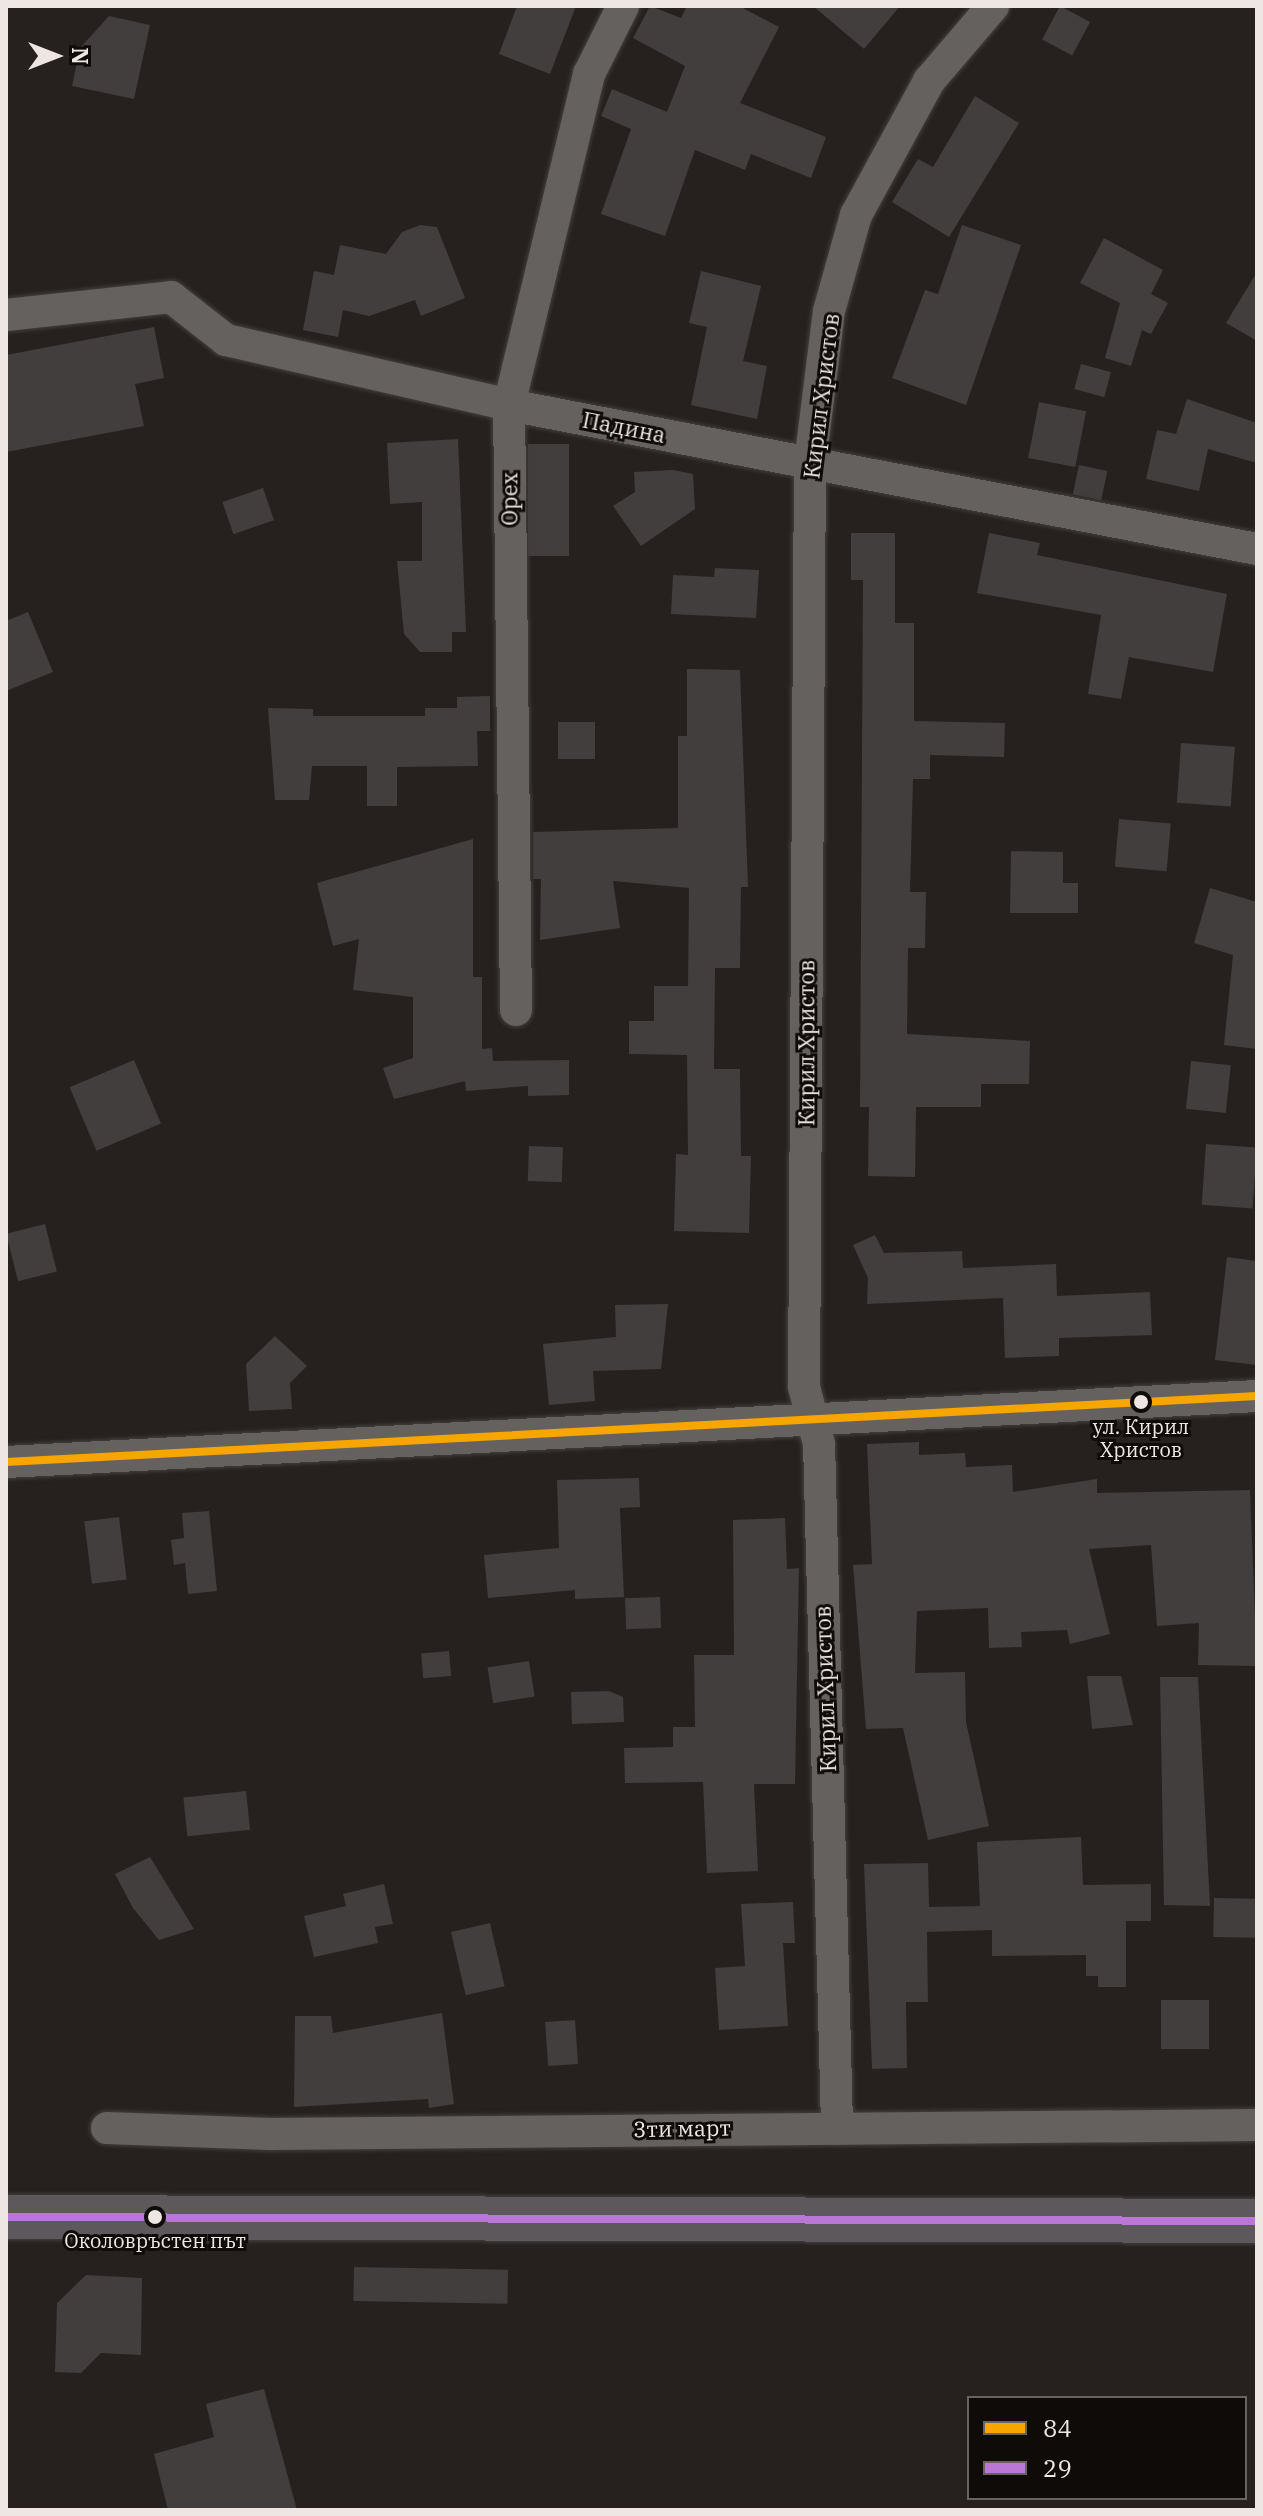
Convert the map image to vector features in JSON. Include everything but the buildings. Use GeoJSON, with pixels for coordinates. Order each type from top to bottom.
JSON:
{"type":"FeatureCollection","features":[{"type":"Feature","properties":{"kind":"highway"},"geometry":{"type":"LineString","coordinates":[[6,2217],[1257,2221]]}},
{"type":"Feature","properties":{"kind":"street","name":"Орех"},"geometry":{"type":"LineString","coordinates":[[516,1010],[509,405],[589,74],[623,6]]}},
{"type":"Feature","properties":{"kind":"street","name":"Кирил Христов"},"geometry":{"type":"LineString","coordinates":[[837,2125],[812,1418],[804,1387],[810,463],[829,311],[856,215],[929,81],[993,6]]}},
{"type":"Feature","properties":{"kind":"street","name":"Падина"},"geometry":{"type":"LineString","coordinates":[[6,315],[171,297],[226,340],[509,405],[1257,549]]}},
{"type":"Feature","properties":{"kind":"street"},"geometry":{"type":"LineString","coordinates":[[10,1452],[1257,1396]]}},
{"type":"Feature","properties":{"kind":"street","name":"3ти март"},"geometry":{"type":"LineString","coordinates":[[107,2128],[270,2134],[837,2125],[1257,2125]]}},
{"type":"Feature","properties":{"kind":"transit line","name":"84"},"geometry":{"type":"LineString","coordinates":[[6,1462],[1257,1396]]}},
{"type":"Feature","properties":{"kind":"transit line","name":"29"},"geometry":{"type":"LineString","coordinates":[[6,2217],[1257,2221]]}},
{"type":"Feature","properties":{"kind":"place","name":"ул. Кирил Христов"},"geometry":{"type":"Point","coordinates":[1141,1402]}},
{"type":"Feature","properties":{"kind":"place","name":"Околовръстен път"},"geometry":{"type":"Point","coordinates":[155,2217]}}]}
